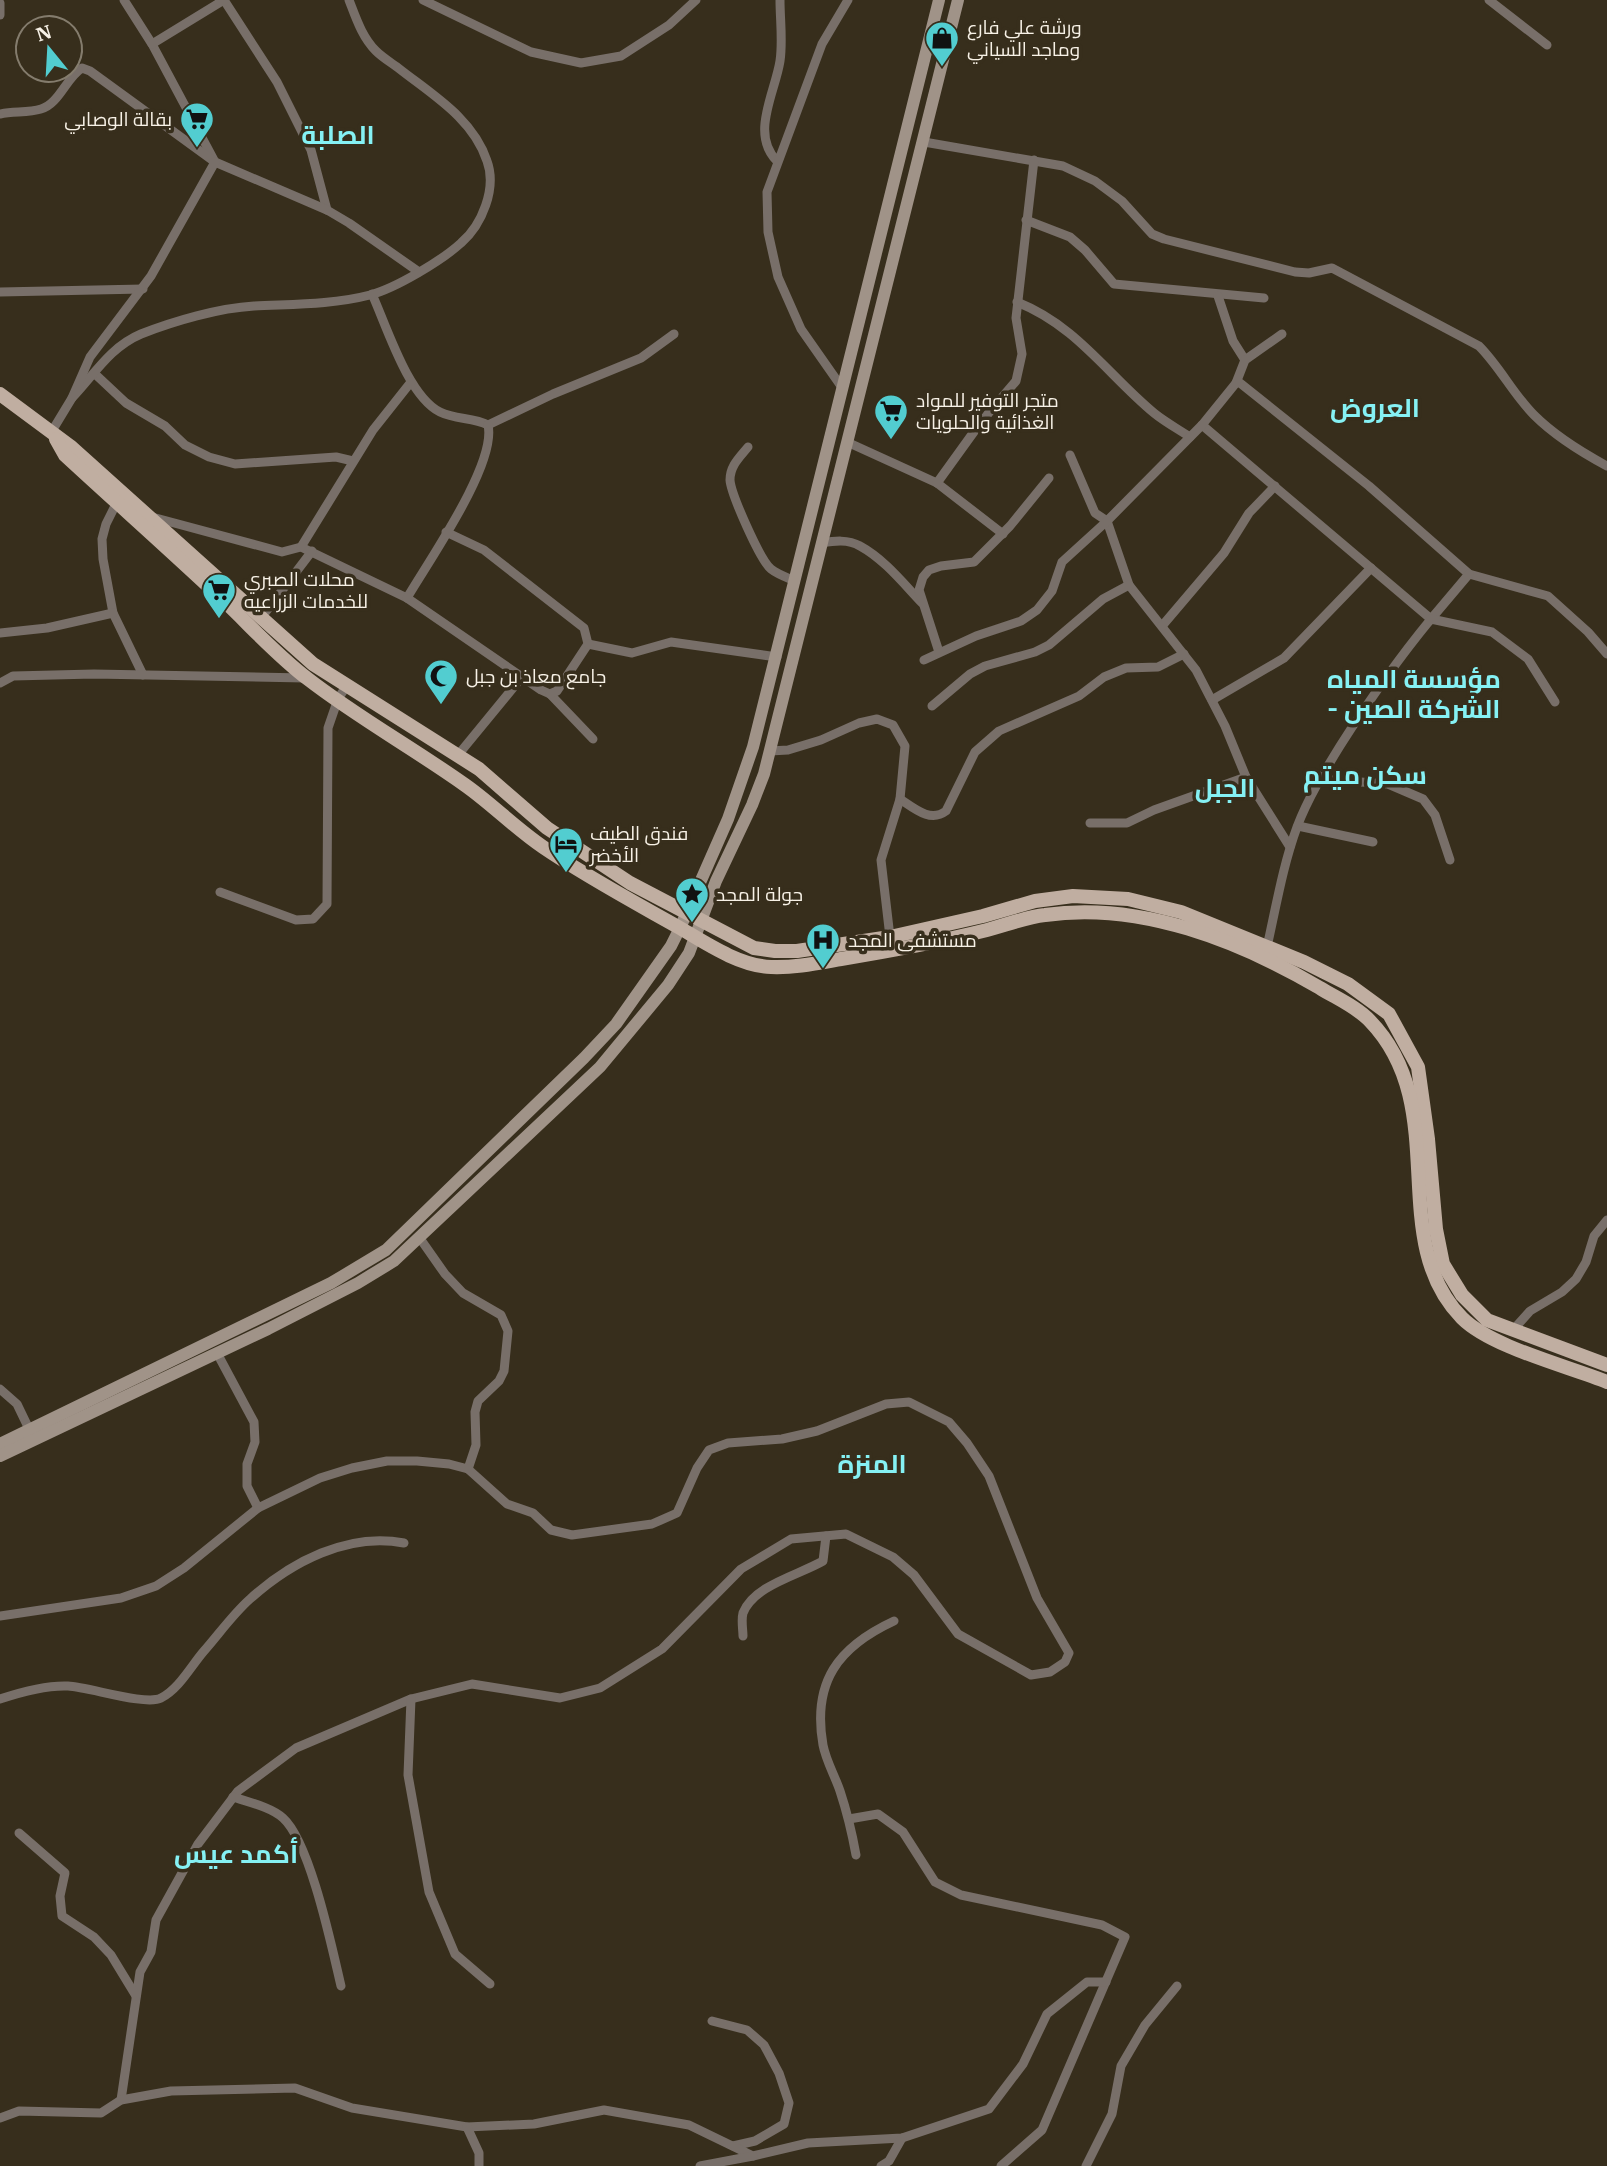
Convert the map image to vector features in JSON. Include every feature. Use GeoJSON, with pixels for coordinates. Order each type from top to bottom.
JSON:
{"type":"FeatureCollection","features":[{"type":"Feature","properties":{"kind":"main road"},"geometry":{"type":"LineString","coordinates":[[0,1444],[331,1283],[386,1250],[499,1142],[616,1024],[671,946],[728,819],[747,768],[777,657],[939,0]]}},
{"type":"Feature","properties":{"kind":"main road"},"geometry":{"type":"LineString","coordinates":[[0,1456],[218,1353],[358,1283],[394,1261],[600,1067],[668,985],[696,938],[716,881],[764,774],[958,0]]}},
{"type":"Feature","properties":{"kind":"main road"},"geometry":{"type":"LineString","coordinates":[[934,20],[952,23]]}},
{"type":"Feature","properties":{"kind":"main road"},"geometry":{"type":"LineString","coordinates":[[847,372],[864,376]]}},
{"type":"Feature","properties":{"kind":"main road"},"geometry":{"type":"LineString","coordinates":[[0,394],[52,431],[313,664],[480,769],[547,828],[630,883],[754,948],[797,951],[890,937],[1035,901],[1073,896],[1128,899],[1181,912],[1348,984],[1389,1014],[1418,1067],[1436,1229],[1443,1264],[1462,1295],[1487,1320],[1598,1367],[1607,1382]]}},
{"type":"Feature","properties":{"kind":"main road"},"geometry":{"type":"LineString","coordinates":[[52,431],[65,455],[306,678],[469,788],[539,844],[623,897],[696,938],[750,964],[770,967],[799,966],[919,946],[1043,915],[1080,912],[1127,915],[1181,926],[1224,941],[1300,976],[1368,1018],[1392,1050],[1407,1079],[1415,1119],[1421,1220],[1428,1256],[1440,1291],[1462,1318],[1483,1335],[1598,1367]]}},
{"type":"Feature","properties":{"kind":"main road"},"geometry":{"type":"LineString","coordinates":[[747,768],[764,774]]}},
{"type":"Feature","properties":{"kind":"main road"},"geometry":{"type":"LineString","coordinates":[[499,1142],[510,1152]]}},
{"type":"Feature","properties":{"kind":"street"},"geometry":{"type":"LineString","coordinates":[[124,0],[152,44],[215,162]]}},
{"type":"Feature","properties":{"kind":"street"},"geometry":{"type":"LineString","coordinates":[[152,44],[224,0],[277,82],[312,150],[327,210]]}},
{"type":"Feature","properties":{"kind":"street"},"geometry":{"type":"LineString","coordinates":[[72,398],[107,357],[120,345],[141,334],[215,312],[251,306],[328,304],[372,294],[418,272],[463,242],[483,212],[490,187],[488,162],[456,112],[376,51],[359,29],[349,0]]}},
{"type":"Feature","properties":{"kind":"street"},"geometry":{"type":"LineString","coordinates":[[423,0],[531,52],[581,63],[621,56],[669,25],[696,0]]}},
{"type":"Feature","properties":{"kind":"street"},"geometry":{"type":"LineString","coordinates":[[777,161],[765,139],[765,114],[780,59],[779,0]]}},
{"type":"Feature","properties":{"kind":"street"},"geometry":{"type":"LineString","coordinates":[[843,389],[801,329],[778,278],[768,232],[767,191],[822,44],[848,0]]}},
{"type":"Feature","properties":{"kind":"street"},"geometry":{"type":"LineString","coordinates":[[1489,0],[1547,46]]}},
{"type":"Feature","properties":{"kind":"street"},"geometry":{"type":"LineString","coordinates":[[0,3],[0,15]]}},
{"type":"Feature","properties":{"kind":"street"},"geometry":{"type":"LineString","coordinates":[[0,114],[43,109],[75,72],[82,68],[90,71],[215,162],[327,210],[418,272]]}},
{"type":"Feature","properties":{"kind":"street"},"geometry":{"type":"LineString","coordinates":[[924,142],[1063,166],[1095,181],[1122,201],[1152,234],[1164,239],[1295,272],[1309,273],[1332,268],[1479,346],[1492,359],[1532,414],[1555,434],[1607,466]]}},
{"type":"Feature","properties":{"kind":"street"},"geometry":{"type":"LineString","coordinates":[[937,483],[981,422],[1016,381],[1022,354],[1016,318],[1017,302],[1034,160]]}},
{"type":"Feature","properties":{"kind":"street"},"geometry":{"type":"LineString","coordinates":[[52,431],[72,398],[90,358],[143,289],[215,162]]}},
{"type":"Feature","properties":{"kind":"street"},"geometry":{"type":"LineString","coordinates":[[1026,220],[1070,237],[1114,284],[1218,296],[1264,298]]}},
{"type":"Feature","properties":{"kind":"street"},"geometry":{"type":"LineString","coordinates":[[0,292],[143,289]]}},
{"type":"Feature","properties":{"kind":"street"},"geometry":{"type":"LineString","coordinates":[[372,294],[411,382],[426,402],[440,412],[460,419],[479,420],[488,425]]}},
{"type":"Feature","properties":{"kind":"street"},"geometry":{"type":"LineString","coordinates":[[1218,296],[1233,341],[1245,360]]}},
{"type":"Feature","properties":{"kind":"street"},"geometry":{"type":"LineString","coordinates":[[1017,302],[1040,311],[1055,322],[1096,355],[1155,414],[1190,437]]}},
{"type":"Feature","properties":{"kind":"street"},"geometry":{"type":"LineString","coordinates":[[488,425],[553,394],[641,358],[674,334]]}},
{"type":"Feature","properties":{"kind":"street"},"geometry":{"type":"LineString","coordinates":[[924,660],[976,636],[1021,621],[1037,610],[1052,592],[1062,562],[1107,521],[1202,425],[1236,383],[1245,360],[1282,334]]}},
{"type":"Feature","properties":{"kind":"street"},"geometry":{"type":"LineString","coordinates":[[95,374],[126,402],[165,426],[185,445],[209,457],[235,464],[336,457],[353,461]]}},
{"type":"Feature","properties":{"kind":"street"},"geometry":{"type":"LineString","coordinates":[[301,547],[373,430],[411,382]]}},
{"type":"Feature","properties":{"kind":"street"},"geometry":{"type":"LineString","coordinates":[[1236,383],[1240,383],[1369,486],[1469,574],[1548,596],[1588,632],[1607,654]]}},
{"type":"Feature","properties":{"kind":"street"},"geometry":{"type":"LineString","coordinates":[[407,598],[477,478],[489,433],[488,425]]}},
{"type":"Feature","properties":{"kind":"street"},"geometry":{"type":"LineString","coordinates":[[1202,425],[1431,619],[1492,632],[1528,659],[1555,702]]}},
{"type":"Feature","properties":{"kind":"street"},"geometry":{"type":"LineString","coordinates":[[847,442],[937,483],[1003,534]]}},
{"type":"Feature","properties":{"kind":"street"},"geometry":{"type":"LineString","coordinates":[[748,447],[734,464],[730,479],[732,492],[765,561],[771,569],[795,581]]}},
{"type":"Feature","properties":{"kind":"street"},"geometry":{"type":"LineString","coordinates":[[1070,455],[1095,513],[1107,521],[1129,585],[1196,670],[1246,776],[1290,848]]}},
{"type":"Feature","properties":{"kind":"street"},"geometry":{"type":"LineString","coordinates":[[939,653],[919,590],[923,578],[929,570],[974,562],[1003,534],[1049,478]]}},
{"type":"Feature","properties":{"kind":"street"},"geometry":{"type":"LineString","coordinates":[[1162,626],[1224,553],[1249,513],[1275,486]]}},
{"type":"Feature","properties":{"kind":"street"},"geometry":{"type":"LineString","coordinates":[[117,502],[106,524],[103,559],[113,612],[143,675]]}},
{"type":"Feature","properties":{"kind":"street"},"geometry":{"type":"LineString","coordinates":[[147,515],[282,552],[301,547],[407,598],[550,694],[593,739]]}},
{"type":"Feature","properties":{"kind":"street"},"geometry":{"type":"LineString","coordinates":[[446,532],[484,550],[584,628],[587,644],[557,691],[550,694]]}},
{"type":"Feature","properties":{"kind":"street"},"geometry":{"type":"LineString","coordinates":[[822,543],[839,541],[859,545],[893,572],[925,607]]}},
{"type":"Feature","properties":{"kind":"street"},"geometry":{"type":"LineString","coordinates":[[261,618],[312,551]]}},
{"type":"Feature","properties":{"kind":"street"},"geometry":{"type":"LineString","coordinates":[[1212,701],[1284,658],[1371,568]]}},
{"type":"Feature","properties":{"kind":"street"},"geometry":{"type":"LineString","coordinates":[[1267,947],[1290,848],[1320,779],[1388,674],[1469,574]]}},
{"type":"Feature","properties":{"kind":"street"},"geometry":{"type":"LineString","coordinates":[[932,706],[970,674],[985,666],[1035,652],[1049,645],[1103,598],[1129,585]]}},
{"type":"Feature","properties":{"kind":"street"},"geometry":{"type":"LineString","coordinates":[[0,633],[47,628],[113,612]]}},
{"type":"Feature","properties":{"kind":"street"},"geometry":{"type":"LineString","coordinates":[[587,644],[632,653],[671,642],[777,657]]}},
{"type":"Feature","properties":{"kind":"street"},"geometry":{"type":"LineString","coordinates":[[900,799],[926,816],[940,816],[946,811],[975,752],[999,731],[1079,696],[1104,677],[1126,668],[1158,667],[1184,654]]}},
{"type":"Feature","properties":{"kind":"street"},"geometry":{"type":"LineString","coordinates":[[0,683],[13,676],[306,678]]}},
{"type":"Feature","properties":{"kind":"street"},"geometry":{"type":"LineString","coordinates":[[457,755],[522,677]]}},
{"type":"Feature","properties":{"kind":"street"},"geometry":{"type":"LineString","coordinates":[[220,892],[296,920],[313,919],[327,904],[328,728],[338,699],[347,685]]}},
{"type":"Feature","properties":{"kind":"street"},"geometry":{"type":"LineString","coordinates":[[770,751],[788,750],[821,740],[859,723],[877,719],[893,725],[905,746],[900,799],[881,860],[890,937]]}},
{"type":"Feature","properties":{"kind":"street"},"geometry":{"type":"LineString","coordinates":[[1090,823],[1127,822],[1246,776]]}},
{"type":"Feature","properties":{"kind":"street"},"geometry":{"type":"LineString","coordinates":[[1320,779],[1388,784],[1423,799],[1435,815],[1450,860]]}},
{"type":"Feature","properties":{"kind":"street"},"geometry":{"type":"LineString","coordinates":[[1298,826],[1373,842]]}},
{"type":"Feature","properties":{"kind":"street"},"geometry":{"type":"LineString","coordinates":[[1513,1331],[1530,1311],[1562,1292],[1576,1279],[1586,1262],[1594,1236],[1607,1220]]}},
{"type":"Feature","properties":{"kind":"street"},"geometry":{"type":"LineString","coordinates":[[419,1237],[445,1274],[463,1293],[501,1315],[508,1331],[504,1370],[499,1381],[478,1401],[475,1412],[476,1445],[468,1469]]}},
{"type":"Feature","properties":{"kind":"street"},"geometry":{"type":"LineString","coordinates":[[218,1353],[254,1422],[255,1443],[247,1464],[247,1486],[258,1508]]}},
{"type":"Feature","properties":{"kind":"street"},"geometry":{"type":"LineString","coordinates":[[0,1389],[17,1404],[30,1431]]}},
{"type":"Feature","properties":{"kind":"street"},"geometry":{"type":"LineString","coordinates":[[0,1616],[121,1598],[156,1586],[184,1569],[258,1508],[320,1478],[352,1468],[387,1461],[439,1463],[468,1469],[507,1504],[533,1513],[551,1530],[572,1535],[615,1531],[652,1524],[677,1513],[697,1468],[709,1450],[728,1443],[782,1439],[817,1431],[875,1408],[909,1402],[948,1422],[967,1443],[989,1476],[1037,1598],[1069,1653],[1065,1662],[1050,1672],[1031,1675],[958,1634],[914,1575],[893,1557],[846,1534],[791,1539],[741,1569],[662,1649],[600,1688],[560,1698],[472,1684],[411,1699],[296,1748],[233,1797],[198,1844],[156,1920],[151,1952],[140,1972],[121,2100]]}},
{"type":"Feature","properties":{"kind":"street"},"geometry":{"type":"LineString","coordinates":[[743,1636],[743,1614],[755,1597],[789,1575],[823,1561],[826,1536]]}},
{"type":"Feature","properties":{"kind":"street"},"geometry":{"type":"LineString","coordinates":[[0,1699],[35,1689],[66,1686],[101,1690],[148,1701],[160,1699],[176,1686],[249,1600],[291,1567],[334,1548],[362,1542],[404,1543]]}},
{"type":"Feature","properties":{"kind":"street"},"geometry":{"type":"LineString","coordinates":[[856,1855],[849,1819],[823,1746],[821,1695],[839,1659],[869,1633],[894,1621]]}},
{"type":"Feature","properties":{"kind":"street"},"geometry":{"type":"LineString","coordinates":[[411,1699],[408,1774],[429,1892],[455,1954],[490,1983]]}},
{"type":"Feature","properties":{"kind":"street"},"geometry":{"type":"LineString","coordinates":[[233,1797],[259,1805],[283,1818],[300,1843],[322,1905],[341,1986]]}},
{"type":"Feature","properties":{"kind":"street"},"geometry":{"type":"LineString","coordinates":[[849,1819],[878,1814],[904,1832],[935,1882],[961,1895],[1102,1925],[1125,1937],[1042,2130],[1001,2166]]}},
{"type":"Feature","properties":{"kind":"street"},"geometry":{"type":"LineString","coordinates":[[19,1833],[65,1873],[60,1896],[62,1916],[94,1937],[111,1955],[136,1996]]}},
{"type":"Feature","properties":{"kind":"street"},"geometry":{"type":"LineString","coordinates":[[700,2166],[808,2143],[902,2138],[989,2109],[1023,2064],[1046,2014],[1087,1982],[1106,1982]]}},
{"type":"Feature","properties":{"kind":"street"},"geometry":{"type":"LineString","coordinates":[[1086,2166],[1112,2114],[1121,2066],[1145,2025],[1177,1986]]}},
{"type":"Feature","properties":{"kind":"street"},"geometry":{"type":"LineString","coordinates":[[712,2021],[747,2030],[764,2045],[779,2073],[789,2103],[784,2124],[755,2141],[733,2146]]}},
{"type":"Feature","properties":{"kind":"street"},"geometry":{"type":"LineString","coordinates":[[0,2118],[19,2111],[101,2113],[121,2100],[171,2091],[295,2088],[352,2108],[467,2127],[534,2124],[604,2109],[689,2125],[753,2156]]}},
{"type":"Feature","properties":{"kind":"street"},"geometry":{"type":"LineString","coordinates":[[467,2127],[479,2153],[479,2166]]}},
{"type":"Feature","properties":{"kind":"street"},"geometry":{"type":"LineString","coordinates":[[881,2166],[889,2161],[902,2138]]}},
{"type":"Feature","properties":{"kind":"place","name":"ورشة علي فارع وماجد السياني"},"geometry":{"type":"Point","coordinates":[942,68]}},
{"type":"Feature","properties":{"kind":"place","name":"بقالة الوصابي"},"geometry":{"type":"Point","coordinates":[197,149]}},
{"type":"Feature","properties":{"kind":"place","name":"متجر التوفير للمواد الغذائية والحلويات"},"geometry":{"type":"Point","coordinates":[891,441]}},
{"type":"Feature","properties":{"kind":"place","name":"محلات الصبري للخدمات الزراعيه"},"geometry":{"type":"Point","coordinates":[219,620]}},
{"type":"Feature","properties":{"kind":"place","name":"جامع معاذ بن جبل"},"geometry":{"type":"Point","coordinates":[441,706]}},
{"type":"Feature","properties":{"kind":"place","name":"فندق الطيف الأخضر"},"geometry":{"type":"Point","coordinates":[566,874]}},
{"type":"Feature","properties":{"kind":"place","name":"جولة المجد"},"geometry":{"type":"Point","coordinates":[692,924]}},
{"type":"Feature","properties":{"kind":"place","name":"مستشفى المجد"},"geometry":{"type":"Point","coordinates":[823,970]}},
{"type":"Feature","properties":{"kind":"district","name":"الصلبة"},"geometry":{"type":"Point","coordinates":[338,134]}},
{"type":"Feature","properties":{"kind":"district","name":"العروض"},"geometry":{"type":"Point","coordinates":[1375,407]}},
{"type":"Feature","properties":{"kind":"district","name":"مؤسسة المياه - الشركة الصين"},"geometry":{"type":"Point","coordinates":[1414,693]}},
{"type":"Feature","properties":{"kind":"district","name":"سكن ميتم"},"geometry":{"type":"Point","coordinates":[1365,774]}},
{"type":"Feature","properties":{"kind":"district","name":"الجبل"},"geometry":{"type":"Point","coordinates":[1225,787]}},
{"type":"Feature","properties":{"kind":"district","name":"المنزة"},"geometry":{"type":"Point","coordinates":[872,1463]}},
{"type":"Feature","properties":{"kind":"district","name":"أكمد عيس"},"geometry":{"type":"Point","coordinates":[236,1853]}}]}
